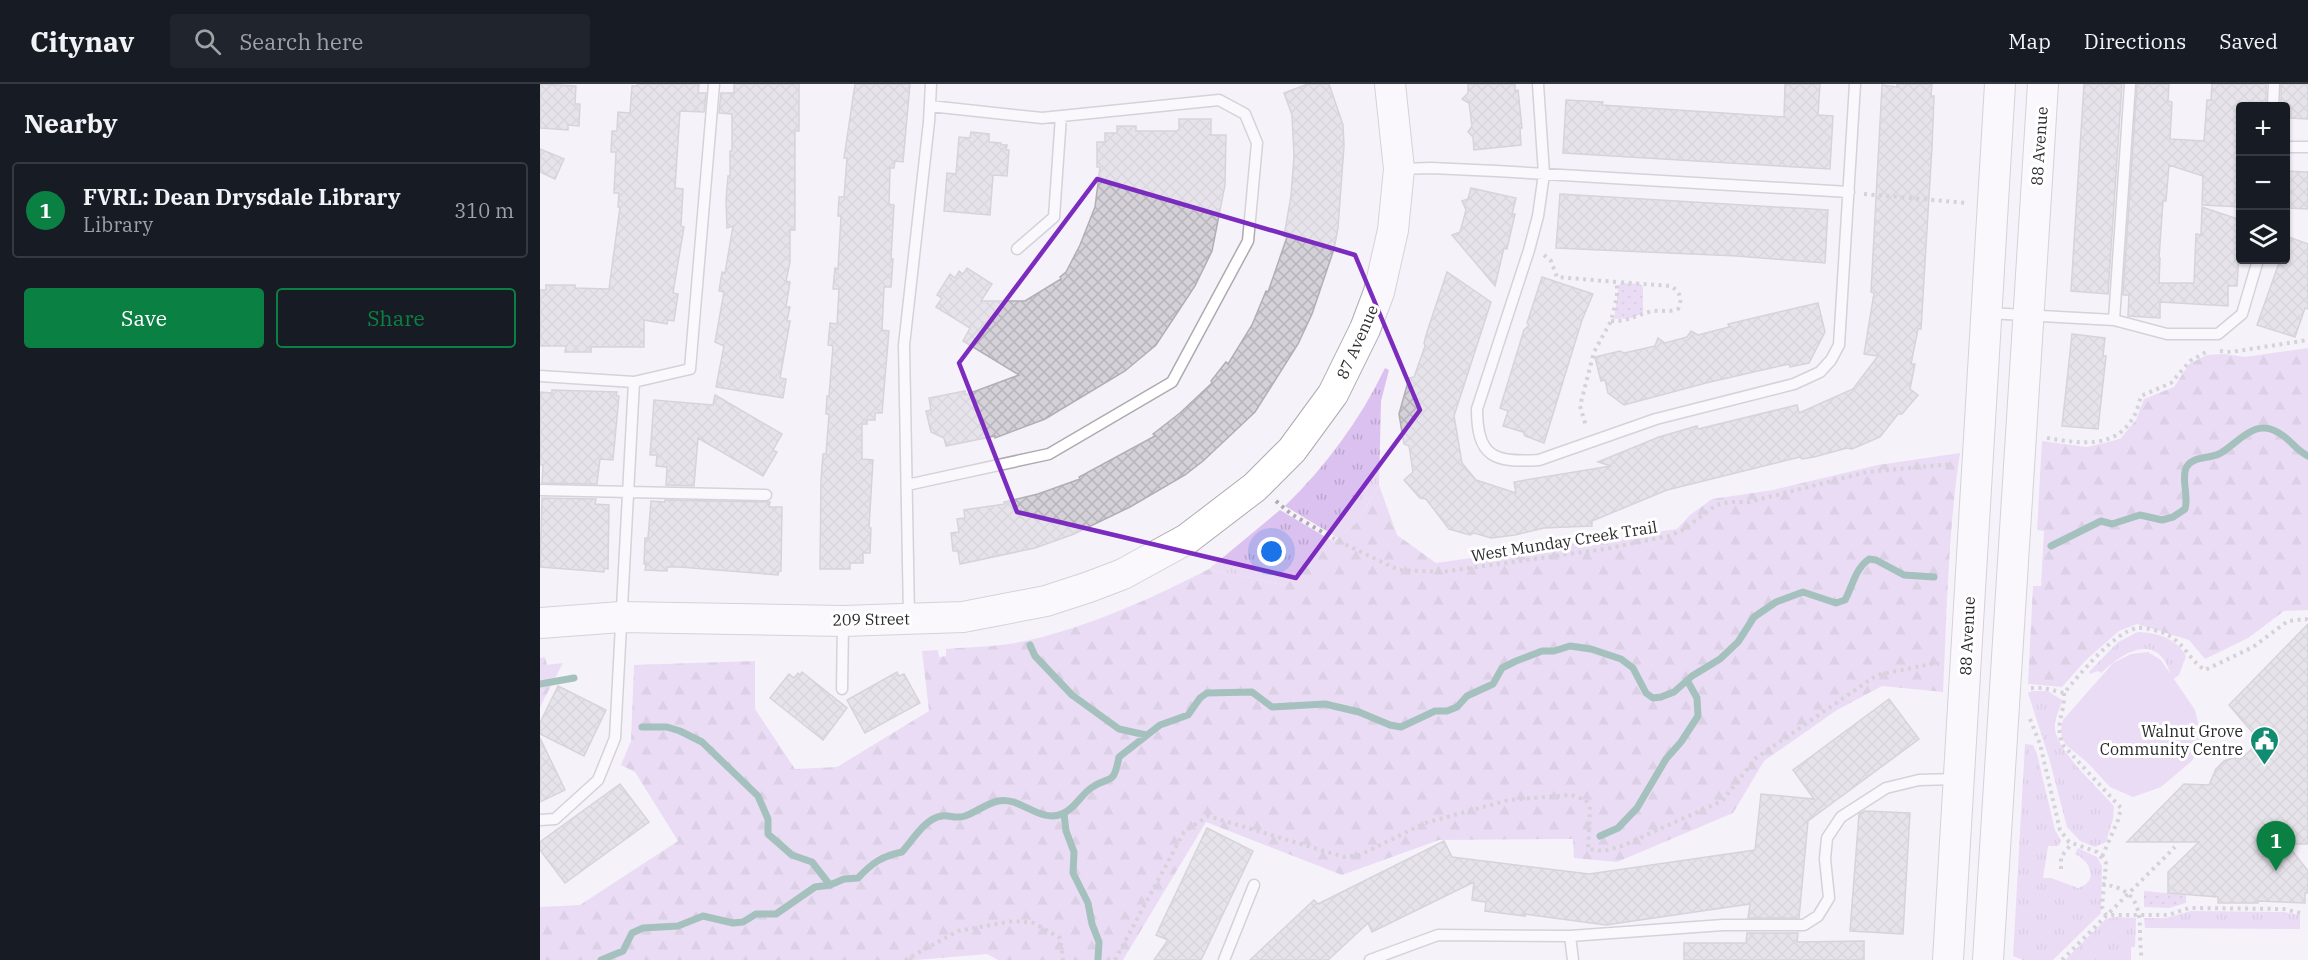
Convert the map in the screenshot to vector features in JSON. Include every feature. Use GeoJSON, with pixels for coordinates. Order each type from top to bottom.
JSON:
{"type":"FeatureCollection","features":[{"type":"Feature","properties":{"kind":"main road","name":"87 Avenue"},"geometry":{"type":"LineString","coordinates":[[1187,539],[1255,487],[1284,459],[1333,394],[1365,329],[1378,292],[1393,230],[1399,169],[1390,84]]}},
{"type":"Feature","properties":{"kind":"main road","name":"88 Avenue"},"geometry":{"type":"LineString","coordinates":[[1948,960],[2000,84]]}},
{"type":"Feature","properties":{"kind":"main road","name":"88 Avenue"},"geometry":{"type":"LineString","coordinates":[[1988,960],[2043,84]]}},
{"type":"Feature","properties":{"kind":"main road","name":"209 Street"},"geometry":{"type":"LineString","coordinates":[[540,623],[621,617],[843,621],[963,616],[1046,601],[1124,574],[1187,539]]}},
{"type":"Feature","properties":{"kind":"lane"},"geometry":{"type":"LineString","coordinates":[[540,376],[634,382],[690,369],[714,84]]}},
{"type":"Feature","properties":{"kind":"lane"},"geometry":{"type":"LineString","coordinates":[[909,619],[904,345],[931,84]]}},
{"type":"Feature","properties":{"kind":"lane"},"geometry":{"type":"LineString","coordinates":[[1538,84],[1544,174],[1538,216],[1477,409],[1477,430],[1483,446],[1492,456],[1520,461],[1539,460],[1656,419],[1794,384],[1820,372],[1831,360],[1839,345],[1855,84]]}},
{"type":"Feature","properties":{"kind":"lane"},"geometry":{"type":"LineString","coordinates":[[2114,320],[2130,84]]}},
{"type":"Feature","properties":{"kind":"lane"},"geometry":{"type":"LineString","coordinates":[[2273,102],[2274,84]]}},
{"type":"Feature","properties":{"kind":"lane"},"geometry":{"type":"LineString","coordinates":[[907,485],[1049,454],[1172,382],[1248,241],[1257,143],[1245,114],[1219,100],[1042,118],[930,106]]}},
{"type":"Feature","properties":{"kind":"lane"},"geometry":{"type":"LineString","coordinates":[[1017,249],[1054,217],[1061,116]]}},
{"type":"Feature","properties":{"kind":"lane"},"geometry":{"type":"LineString","coordinates":[[2290,147],[2308,147]]}},
{"type":"Feature","properties":{"kind":"lane"},"geometry":{"type":"LineString","coordinates":[[1399,169],[1431,168],[1849,192]]}},
{"type":"Feature","properties":{"kind":"lane"},"geometry":{"type":"LineString","coordinates":[[1985,313],[2114,320],[2167,334],[2218,334],[2242,314],[2257,264]]}},
{"type":"Feature","properties":{"kind":"lane"},"geometry":{"type":"LineString","coordinates":[[540,820],[555,819],[598,780],[615,738],[634,382]]}},
{"type":"Feature","properties":{"kind":"lane"},"geometry":{"type":"LineString","coordinates":[[540,490],[766,495]]}},
{"type":"Feature","properties":{"kind":"lane"},"geometry":{"type":"LineString","coordinates":[[842,689],[843,621]]}},
{"type":"Feature","properties":{"kind":"lane"},"geometry":{"type":"LineString","coordinates":[[1370,960],[1438,935],[1570,936],[1723,925],[1804,925],[1818,916],[1829,898],[1825,859],[1827,838],[1841,817],[1886,788],[1919,780],[1959,779]]}},
{"type":"Feature","properties":{"kind":"lane"},"geometry":{"type":"LineString","coordinates":[[1224,960],[1254,885]]}},
{"type":"Feature","properties":{"kind":"lane"},"geometry":{"type":"LineString","coordinates":[[1570,936],[1573,960]]}},
{"type":"Feature","properties":{"kind":"path"},"geometry":{"type":"LineString","coordinates":[[1849,192],[1992,206]]}},
{"type":"Feature","properties":{"kind":"path"},"geometry":{"type":"LineString","coordinates":[[1529,250],[1542,254],[1551,261],[1557,277],[1671,286],[1677,290],[1680,297],[1678,309],[1650,311],[1629,321],[1611,321]]}},
{"type":"Feature","properties":{"kind":"path"},"geometry":{"type":"LineString","coordinates":[[1592,443],[1580,406],[1594,352],[1611,321],[1617,297],[1617,282]]}},
{"type":"Feature","properties":{"kind":"path"},"geometry":{"type":"LineString","coordinates":[[2040,438],[2088,444],[2117,436],[2133,418],[2141,396],[2171,383],[2190,361],[2205,352],[2231,352],[2308,340]]}},
{"type":"Feature","properties":{"kind":"path","name":"West Munday Creek Trail"},"geometry":{"type":"LineString","coordinates":[[1280,505],[1291,514],[1338,541],[1399,570],[1441,572],[1594,551],[1669,536],[1683,530],[1716,505],[1749,502],[1867,472],[1962,464]]}},
{"type":"Feature","properties":{"kind":"path"},"geometry":{"type":"LineString","coordinates":[[2102,857],[2121,808],[2063,745],[2059,735],[2059,720],[2065,707],[2064,693],[2087,666],[2121,635],[2137,628],[2168,634],[2183,646],[2194,663],[2205,670],[2253,647],[2289,621],[2307,619]]}},
{"type":"Feature","properties":{"kind":"path"},"geometry":{"type":"LineString","coordinates":[[1115,960],[1184,832],[1208,816],[1344,857],[1360,855],[1425,823],[1488,805],[1509,800],[1571,795],[1586,800],[1590,809],[1588,849],[1604,851],[1622,846],[1722,801],[1756,758],[1877,675],[1931,664],[1949,664]]}},
{"type":"Feature","properties":{"kind":"path"},"geometry":{"type":"LineString","coordinates":[[2005,701],[2044,688],[2064,693]]}},
{"type":"Feature","properties":{"kind":"path"},"geometry":{"type":"LineString","coordinates":[[2005,701],[2028,716],[2040,744],[2060,830],[2072,843],[2097,852],[2106,863],[2102,884],[2102,907],[2106,915]]}},
{"type":"Feature","properties":{"kind":"path"},"geometry":{"type":"LineString","coordinates":[[2061,869],[2061,857],[2072,843]]}},
{"type":"Feature","properties":{"kind":"path"},"geometry":{"type":"LineString","coordinates":[[2062,960],[2175,847]]}},
{"type":"Feature","properties":{"kind":"path"},"geometry":{"type":"LineString","coordinates":[[2102,884],[2116,886],[2128,894],[2141,916],[2142,960]]}},
{"type":"Feature","properties":{"kind":"path"},"geometry":{"type":"LineString","coordinates":[[2106,915],[2168,915],[2189,908],[2284,909],[2300,913]]}},
{"type":"Feature","properties":{"kind":"path"},"geometry":{"type":"LineString","coordinates":[[905,960],[958,931],[1012,921],[1034,923],[1060,938],[1063,960]]}},
{"type":"Feature","properties":{"kind":"highlighted area"},"geometry":{"type":"Polygon","coordinates":[[[1097,179],[1355,255],[1420,410],[1296,578],[1017,512],[959,363],[1097,179]]]}},
{"type":"Feature","properties":{"kind":"green space"},"geometry":{"type":"Polygon","coordinates":[[[1621,283],[1640,284],[1643,287],[1643,313],[1631,318],[1614,319],[1621,283]]]}},
{"type":"Feature","properties":{"kind":"green space"},"geometry":{"type":"Polygon","coordinates":[[[2308,348],[2308,610],[2284,611],[2248,638],[2205,659],[2189,640],[2137,624],[2119,631],[2086,660],[2062,687],[2028,684],[2033,586],[2041,586],[2044,531],[2037,530],[2042,441],[2087,447],[2120,439],[2136,420],[2144,399],[2174,387],[2189,364],[2207,355],[2224,354],[2245,357],[2308,348]]]}},
{"type":"Feature","properties":{"kind":"green space"},"geometry":{"type":"Polygon","coordinates":[[[1385,368],[1389,370],[1381,401],[1379,485],[1358,521],[1338,538],[1285,506],[1341,442],[1365,406],[1385,368]]]}},
{"type":"Feature","properties":{"kind":"green space"},"geometry":{"type":"Polygon","coordinates":[[[1960,453],[1950,542],[1943,692],[1882,686],[1837,710],[1764,761],[1733,813],[1617,862],[1574,858],[1573,839],[1439,840],[1342,875],[1206,822],[1123,960],[998,960],[987,954],[916,960],[540,960],[540,907],[580,905],[678,841],[635,772],[621,765],[631,741],[634,665],[755,661],[755,709],[795,769],[837,767],[929,711],[922,651],[938,650],[939,657],[946,656],[946,649],[1007,644],[1065,630],[1139,603],[1209,569],[1283,585],[1358,521],[1379,485],[1397,535],[1436,563],[1677,529],[1690,515],[1712,499],[1773,490],[1878,465],[1960,453]]]}},
{"type":"Feature","properties":{"kind":"green space"},"geometry":{"type":"Polygon","coordinates":[[[1280,510],[1334,542],[1283,585],[1209,569],[1280,510]]]}},
{"type":"Feature","properties":{"kind":"green space"},"geometry":{"type":"Polygon","coordinates":[[[2138,632],[2165,637],[2177,644],[2186,656],[2179,675],[2172,680],[2167,665],[2160,655],[2152,650],[2142,649],[2122,657],[2101,673],[2098,671],[2090,674],[2089,672],[2118,642],[2138,632]]]}},
{"type":"Feature","properties":{"kind":"green space"},"geometry":{"type":"Polygon","coordinates":[[[2148,652],[2161,660],[2195,710],[2199,727],[2198,746],[2193,760],[2161,787],[2133,797],[2110,787],[2087,762],[2067,746],[2062,739],[2061,729],[2063,720],[2113,663],[2131,654],[2148,652]]]}},
{"type":"Feature","properties":{"kind":"green space"},"geometry":{"type":"Polygon","coordinates":[[[545,657],[547,665],[563,663],[540,707],[540,658],[545,657]]]}},
{"type":"Feature","properties":{"kind":"green space"},"geometry":{"type":"Polygon","coordinates":[[[2048,691],[2062,700],[2055,721],[2057,737],[2070,758],[2114,806],[2113,819],[2106,842],[2095,847],[2080,841],[2067,827],[2049,758],[2028,693],[2048,691]]]}},
{"type":"Feature","properties":{"kind":"green space"},"geometry":{"type":"Polygon","coordinates":[[[2025,744],[2033,745],[2037,754],[2055,830],[2061,841],[2058,846],[2048,846],[2043,878],[2051,878],[2078,888],[2085,885],[2089,881],[2090,871],[2085,861],[2075,854],[2078,848],[2097,857],[2102,866],[2101,913],[2053,960],[2023,960],[2013,956],[2025,744]]]}},
{"type":"Feature","properties":{"kind":"green space"},"geometry":{"type":"Polygon","coordinates":[[[2144,891],[2186,895],[2186,903],[2169,908],[2144,907],[2144,891]]]}},
{"type":"Feature","properties":{"kind":"green space"},"geometry":{"type":"Polygon","coordinates":[[[2191,911],[2284,912],[2300,915],[2300,929],[2145,928],[2144,918],[2166,918],[2191,911]]]}},
{"type":"Feature","properties":{"kind":"green space"},"geometry":{"type":"Polygon","coordinates":[[[2136,918],[2135,947],[2131,947],[2131,960],[2065,960],[2106,919],[2136,918]]]}},
{"type":"Feature","properties":{"kind":"building"},"geometry":{"type":"Polygon","coordinates":[[[540,84],[576,86],[575,104],[580,104],[579,126],[568,125],[568,130],[540,128],[540,84]]]}},
{"type":"Feature","properties":{"kind":"building"},"geometry":{"type":"Polygon","coordinates":[[[637,84],[699,84],[698,93],[706,93],[704,112],[680,111],[675,188],[683,189],[681,226],[684,227],[673,293],[678,294],[674,321],[668,320],[667,324],[644,320],[644,347],[591,347],[591,352],[565,352],[566,346],[540,346],[540,290],[546,290],[546,285],[575,285],[575,288],[609,289],[620,207],[618,207],[619,193],[614,193],[616,152],[611,152],[612,131],[617,131],[618,112],[630,113],[632,86],[637,86],[637,84]]]}},
{"type":"Feature","properties":{"kind":"building"},"geometry":{"type":"Polygon","coordinates":[[[734,84],[799,84],[799,131],[795,131],[795,230],[790,230],[790,262],[786,281],[790,282],[786,307],[790,307],[787,321],[790,321],[780,378],[786,379],[783,398],[716,387],[724,346],[715,342],[724,292],[719,291],[722,272],[725,273],[733,226],[727,228],[726,200],[728,176],[730,176],[730,151],[732,151],[732,114],[719,113],[721,93],[734,93],[734,84]]]}},
{"type":"Feature","properties":{"kind":"building"},"geometry":{"type":"Polygon","coordinates":[[[855,84],[910,84],[903,162],[895,161],[894,168],[890,168],[889,204],[894,205],[891,259],[893,259],[891,287],[884,287],[882,330],[889,331],[882,413],[875,413],[875,420],[867,420],[867,424],[862,424],[862,459],[873,460],[869,528],[871,528],[870,553],[863,553],[863,563],[850,563],[850,569],[820,569],[821,480],[823,454],[826,454],[829,414],[826,414],[827,396],[829,396],[833,346],[828,345],[830,323],[837,324],[839,289],[833,289],[835,268],[838,269],[841,216],[838,216],[839,197],[844,197],[847,158],[844,158],[855,84]]]}},
{"type":"Feature","properties":{"kind":"building"},"geometry":{"type":"Polygon","coordinates":[[[1308,84],[1329,84],[1343,125],[1344,146],[1338,228],[1334,249],[1312,314],[1298,344],[1255,412],[1185,475],[1130,507],[1074,534],[1035,548],[960,564],[958,551],[953,551],[951,533],[959,532],[957,519],[965,518],[964,510],[1005,504],[1004,502],[1038,494],[1080,479],[1079,477],[1155,436],[1153,434],[1180,413],[1212,383],[1211,381],[1226,362],[1228,364],[1252,325],[1266,291],[1268,292],[1287,237],[1284,236],[1291,196],[1294,156],[1292,115],[1284,93],[1308,84]]]}},
{"type":"Feature","properties":{"kind":"building"},"geometry":{"type":"Polygon","coordinates":[[[1468,84],[1515,84],[1515,91],[1518,90],[1522,128],[1520,128],[1521,145],[1474,150],[1473,137],[1468,132],[1472,126],[1469,103],[1462,99],[1468,93],[1468,84]]]}},
{"type":"Feature","properties":{"kind":"building"},"geometry":{"type":"Polygon","coordinates":[[[1785,84],[1820,84],[1818,115],[1833,116],[1830,169],[1563,153],[1566,100],[1603,102],[1602,105],[1784,117],[1785,84]]]}},
{"type":"Feature","properties":{"kind":"building"},"geometry":{"type":"Polygon","coordinates":[[[1897,84],[1932,84],[1931,96],[1934,96],[1932,147],[1921,329],[1918,329],[1911,364],[1915,364],[1910,389],[1918,395],[1902,414],[1898,414],[1880,437],[1852,449],[1847,448],[1802,459],[1800,457],[1667,490],[1592,521],[1592,526],[1544,528],[1491,538],[1449,529],[1426,499],[1420,498],[1404,480],[1413,472],[1409,446],[1404,444],[1399,414],[1409,378],[1414,377],[1425,346],[1427,332],[1447,272],[1491,302],[1454,416],[1462,463],[1476,480],[1516,493],[1514,482],[1611,466],[1598,462],[1659,437],[1697,426],[1698,429],[1797,405],[1799,413],[1853,389],[1878,356],[1864,354],[1874,293],[1871,292],[1882,85],[1897,87],[1897,84]]]}},
{"type":"Feature","properties":{"kind":"building"},"geometry":{"type":"Polygon","coordinates":[[[2084,84],[2122,84],[2108,294],[2071,291],[2084,84]]]}},
{"type":"Feature","properties":{"kind":"building"},"geometry":{"type":"Polygon","coordinates":[[[2137,84],[2169,84],[2168,101],[2172,102],[2170,139],[2204,141],[2207,100],[2211,100],[2212,84],[2266,84],[2266,102],[2236,102],[2236,207],[2202,205],[2203,176],[2169,165],[2166,201],[2163,201],[2159,283],[2194,283],[2196,234],[2201,235],[2202,207],[2236,218],[2237,286],[2228,286],[2228,306],[2160,302],[2160,318],[2128,316],[2129,295],[2123,295],[2137,84]]]}},
{"type":"Feature","properties":{"kind":"building"},"geometry":{"type":"Polygon","coordinates":[[[2281,84],[2308,84],[2308,119],[2290,118],[2290,102],[2281,102],[2281,84]]]}},
{"type":"Feature","properties":{"kind":"building"},"geometry":{"type":"Polygon","coordinates":[[[1179,119],[1211,119],[1211,135],[1226,135],[1225,185],[1212,251],[1195,286],[1156,345],[1125,371],[1045,419],[995,438],[995,436],[946,446],[944,438],[931,432],[926,411],[931,410],[929,398],[965,391],[965,395],[1019,375],[963,341],[970,328],[936,307],[942,298],[937,295],[950,274],[955,278],[959,271],[963,274],[967,268],[992,284],[981,301],[1025,301],[1061,279],[1060,277],[1066,272],[1080,245],[1095,207],[1100,167],[1097,167],[1097,142],[1105,142],[1105,133],[1117,133],[1117,126],[1136,126],[1136,131],[1176,131],[1179,130],[1179,119]]]}},
{"type":"Feature","properties":{"kind":"building"},"geometry":{"type":"Polygon","coordinates":[[[971,132],[989,134],[989,142],[1007,145],[1006,150],[1009,150],[1007,176],[993,175],[990,215],[944,211],[947,173],[956,174],[959,137],[970,138],[971,132]]]}},
{"type":"Feature","properties":{"kind":"building"},"geometry":{"type":"Polygon","coordinates":[[[540,149],[564,159],[555,179],[540,172],[540,149]]]}},
{"type":"Feature","properties":{"kind":"building"},"geometry":{"type":"Polygon","coordinates":[[[2290,171],[2308,172],[2308,209],[2290,208],[2290,171]]]}},
{"type":"Feature","properties":{"kind":"building"},"geometry":{"type":"Polygon","coordinates":[[[1471,188],[1516,198],[1507,249],[1504,248],[1495,286],[1452,235],[1460,232],[1466,210],[1462,201],[1468,199],[1471,188]]]}},
{"type":"Feature","properties":{"kind":"building"},"geometry":{"type":"Polygon","coordinates":[[[1560,194],[1828,210],[1825,263],[1737,256],[1556,248],[1560,194]]]}},
{"type":"Feature","properties":{"kind":"building"},"geometry":{"type":"Polygon","coordinates":[[[2290,237],[2308,244],[2308,309],[2305,308],[2295,337],[2257,325],[2279,264],[2290,264],[2290,237]]]}},
{"type":"Feature","properties":{"kind":"building"},"geometry":{"type":"Polygon","coordinates":[[[1542,277],[1593,294],[1582,320],[1544,443],[1525,436],[1523,432],[1503,426],[1508,411],[1500,408],[1524,330],[1529,325],[1527,323],[1542,277]]]}},
{"type":"Feature","properties":{"kind":"building"},"geometry":{"type":"Polygon","coordinates":[[[1818,303],[1825,332],[1809,363],[1790,367],[1789,364],[1624,405],[1608,393],[1605,380],[1601,381],[1595,357],[1655,346],[1658,338],[1665,343],[1687,337],[1691,331],[1698,335],[1729,327],[1728,324],[1818,303]]]}},
{"type":"Feature","properties":{"kind":"building"},"geometry":{"type":"Polygon","coordinates":[[[2072,334],[2105,338],[2103,356],[2106,356],[2098,429],[2062,426],[2072,334]]]}},
{"type":"Feature","properties":{"kind":"building"},"geometry":{"type":"Polygon","coordinates":[[[552,390],[617,392],[616,396],[619,396],[613,460],[600,459],[597,484],[542,483],[540,392],[552,393],[552,390]]]}},
{"type":"Feature","properties":{"kind":"building"},"geometry":{"type":"Polygon","coordinates":[[[715,395],[782,434],[773,450],[777,452],[763,476],[698,438],[694,486],[666,485],[667,467],[656,466],[657,455],[650,455],[654,400],[713,405],[715,395]]]}},
{"type":"Feature","properties":{"kind":"building"},"geometry":{"type":"Polygon","coordinates":[[[542,498],[596,499],[595,504],[609,505],[608,569],[604,568],[604,572],[540,567],[542,498]]]}},
{"type":"Feature","properties":{"kind":"building"},"geometry":{"type":"Polygon","coordinates":[[[665,500],[770,502],[769,507],[782,507],[781,571],[778,575],[680,567],[667,567],[667,571],[645,570],[645,538],[648,538],[651,501],[665,502],[665,500]]]}},
{"type":"Feature","properties":{"kind":"building","name":"Walnut Grove Community Centre"},"geometry":{"type":"Polygon","coordinates":[[[2308,624],[2308,844],[2287,844],[2308,871],[2308,893],[2305,893],[2305,903],[2258,901],[2258,903],[2218,903],[2218,897],[2168,893],[2168,872],[2199,842],[2127,842],[2184,784],[2209,785],[2216,769],[2224,761],[2242,758],[2260,741],[2229,705],[2308,624]]]}},
{"type":"Feature","properties":{"kind":"building"},"geometry":{"type":"Polygon","coordinates":[[[802,672],[847,708],[823,740],[770,698],[789,674],[794,678],[802,672]]]}},
{"type":"Feature","properties":{"kind":"building"},"geometry":{"type":"Polygon","coordinates":[[[897,672],[899,676],[904,674],[920,703],[865,733],[847,700],[897,672]]]}},
{"type":"Feature","properties":{"kind":"building"},"geometry":{"type":"Polygon","coordinates":[[[558,686],[606,710],[584,756],[540,734],[540,723],[558,686]]]}},
{"type":"Feature","properties":{"kind":"building"},"geometry":{"type":"Polygon","coordinates":[[[1889,699],[1919,739],[1808,821],[1799,918],[1748,918],[1750,904],[1606,925],[1485,911],[1486,902],[1472,900],[1474,882],[1372,932],[1368,923],[1328,960],[1250,960],[1314,900],[1318,904],[1444,841],[1452,857],[1589,874],[1755,850],[1761,794],[1814,799],[1793,770],[1889,699]]]}},
{"type":"Feature","properties":{"kind":"building"},"geometry":{"type":"Polygon","coordinates":[[[540,738],[565,790],[540,802],[540,738]]]}},
{"type":"Feature","properties":{"kind":"building"},"geometry":{"type":"Polygon","coordinates":[[[620,784],[649,822],[565,883],[540,850],[540,842],[620,784]]]}},
{"type":"Feature","properties":{"kind":"building"},"geometry":{"type":"Polygon","coordinates":[[[1865,811],[1910,813],[1903,934],[1850,931],[1859,814],[1865,811]]]}},
{"type":"Feature","properties":{"kind":"building"},"geometry":{"type":"Polygon","coordinates":[[[1207,828],[1253,851],[1201,960],[1154,960],[1168,940],[1156,935],[1207,828]]]}},
{"type":"Feature","properties":{"kind":"building"},"geometry":{"type":"Polygon","coordinates":[[[1747,933],[1798,933],[1797,942],[1864,941],[1864,960],[1684,960],[1684,943],[1746,943],[1747,933]]]}},
{"type":"Feature","properties":{"kind":"waterway"},"geometry":{"type":"LineString","coordinates":[[2051,546],[2101,521],[2112,524],[2140,515],[2162,520],[2173,517],[2185,509],[2185,473],[2189,464],[2192,461],[2219,454],[2254,430],[2262,428],[2279,433],[2308,456]]}},
{"type":"Feature","properties":{"kind":"waterway"},"geometry":{"type":"LineString","coordinates":[[601,960],[623,951],[632,933],[643,928],[678,926],[703,916],[733,923],[743,922],[756,914],[776,914],[815,887],[830,885],[844,879],[858,878],[878,861],[902,852],[920,830],[936,818],[962,817],[998,801],[1015,802],[1047,815],[1055,816],[1064,813],[1091,788],[1113,777],[1119,757],[1160,725],[1188,715],[1200,698],[1207,693],[1252,692],[1272,707],[1325,704],[1359,712],[1390,725],[1401,727],[1435,711],[1447,711],[1457,707],[1467,696],[1493,684],[1502,668],[1516,661],[1542,651],[1554,651],[1570,646],[1591,649],[1621,659],[1633,668],[1646,693],[1653,698],[1661,697],[1674,692],[1692,676],[1720,659],[1738,642],[1754,617],[1776,602],[1803,592],[1836,603],[1845,600],[1857,572],[1869,559],[1876,560],[1904,575],[1934,577]]}},
{"type":"Feature","properties":{"kind":"waterway"},"geometry":{"type":"LineString","coordinates":[[1030,645],[1035,656],[1072,695],[1119,729],[1146,735]]}},
{"type":"Feature","properties":{"kind":"waterway"},"geometry":{"type":"LineString","coordinates":[[540,684],[574,678]]}},
{"type":"Feature","properties":{"kind":"waterway"},"geometry":{"type":"LineString","coordinates":[[1600,836],[1618,828],[1637,808],[1666,759],[1681,742],[1698,716],[1697,698],[1687,680]]}},
{"type":"Feature","properties":{"kind":"waterway"},"geometry":{"type":"LineString","coordinates":[[642,727],[667,727],[702,742],[758,796],[768,819],[768,834],[792,855],[812,862],[830,885]]}},
{"type":"Feature","properties":{"kind":"waterway"},"geometry":{"type":"LineString","coordinates":[[1064,814],[1066,831],[1074,852],[1073,873],[1088,903],[1092,924],[1099,942],[1098,959]]}},
{"type":"Feature","properties":{"kind":"place","name":"Walnut Grove Community Centre"},"geometry":{"type":"Point","coordinates":[2264,766]}},
{"type":"Feature","properties":{"kind":"place","name":"FVRL: Dean Drysdale Library"},"geometry":{"type":"Point","coordinates":[2276,871]}}]}
